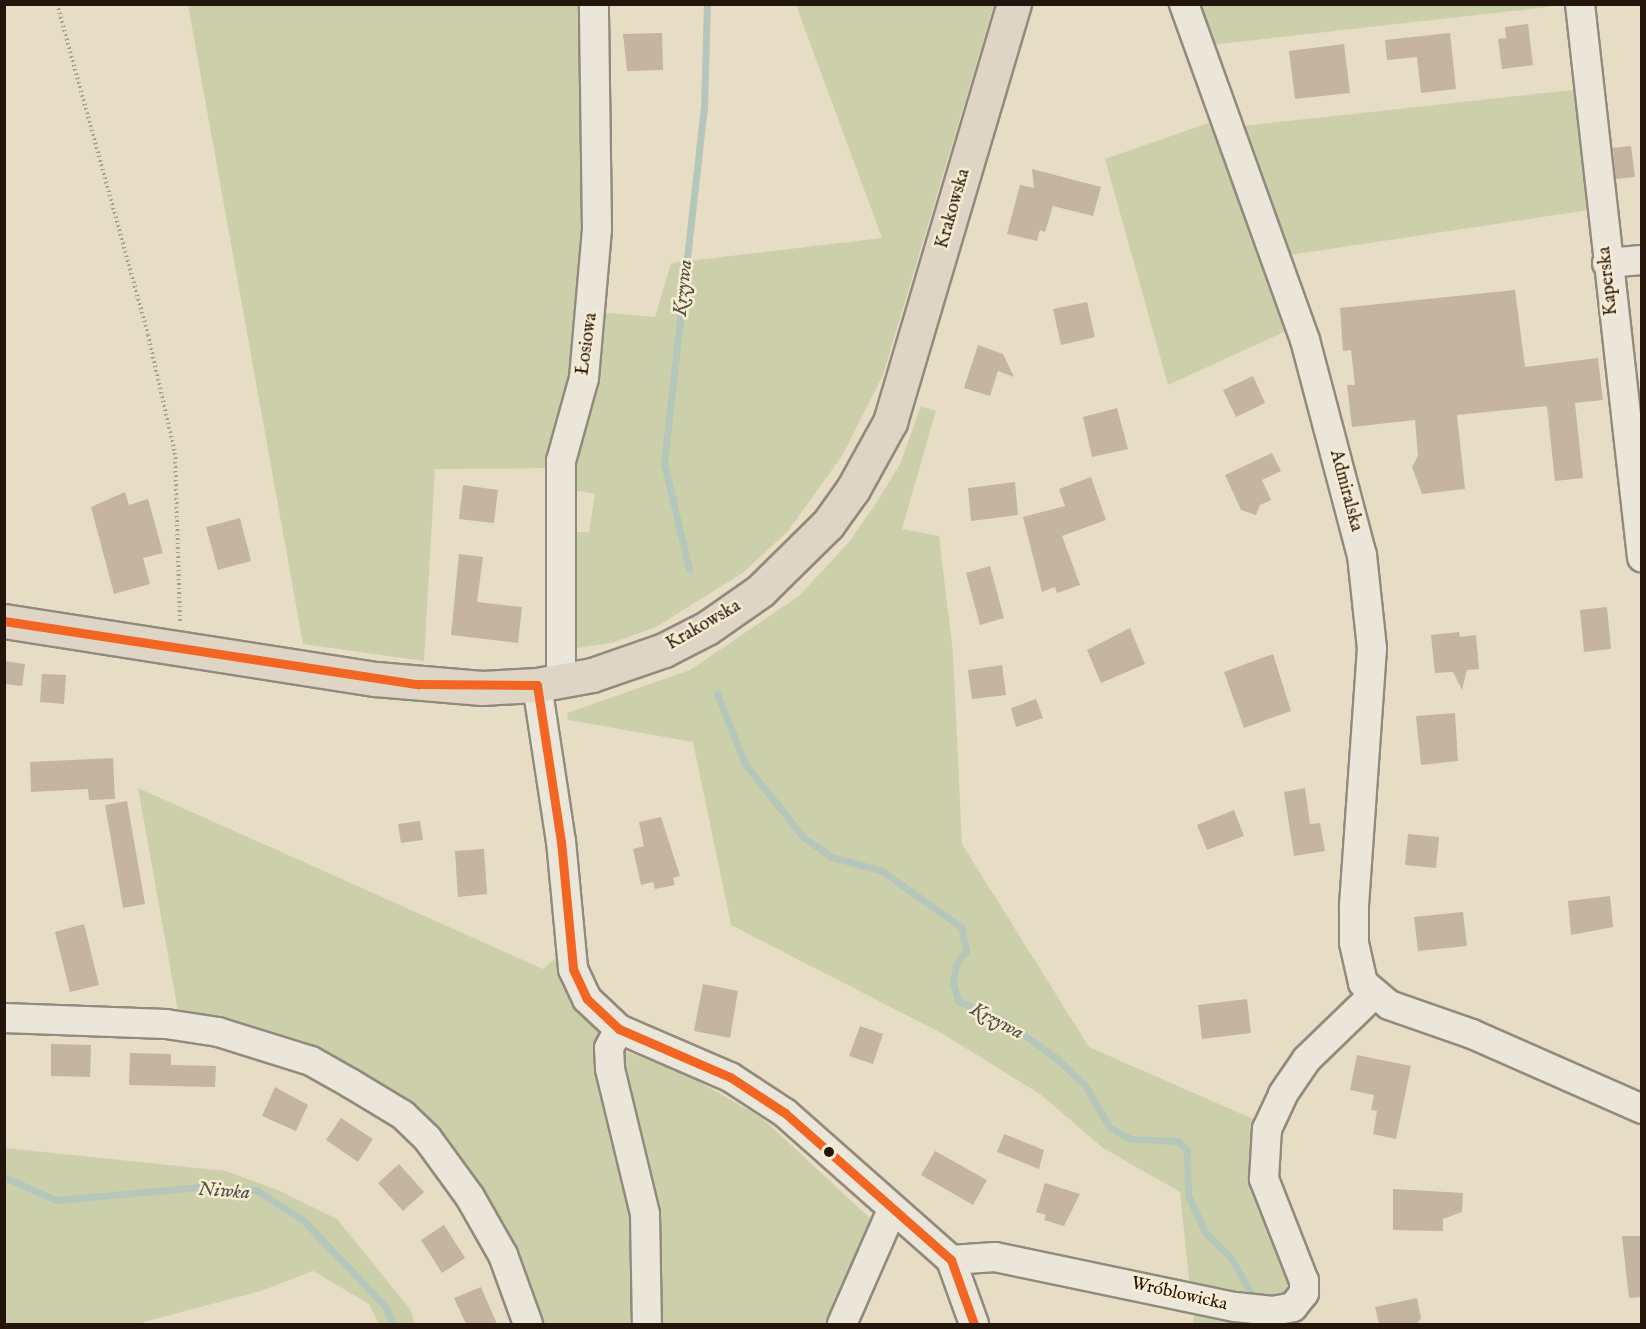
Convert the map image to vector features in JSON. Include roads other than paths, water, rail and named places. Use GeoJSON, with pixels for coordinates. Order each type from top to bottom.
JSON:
{"type":"FeatureCollection","features":[{"type":"Feature","properties":{"kind":"main road","name":"Krakowska"},"geometry":{"type":"LineString","coordinates":[[4,621],[418,684],[549,683],[664,650],[731,613],[794,562],[854,489],[900,394],[1014,4]]}},
{"type":"Feature","properties":{"kind":"street","name":"Łosiowa"},"geometry":{"type":"LineString","coordinates":[[594,4],[597,229],[584,378],[561,461],[549,683],[573,969],[587,999],[619,1029],[730,1077],[785,1113],[951,1260]]}},
{"type":"Feature","properties":{"kind":"street","name":"Admiralska"},"geometry":{"type":"LineString","coordinates":[[1184,4],[1305,340],[1362,555],[1372,648],[1354,943],[1363,983],[1372,996]]}},
{"type":"Feature","properties":{"kind":"street","name":"Kaperska"},"geometry":{"type":"LineString","coordinates":[[1580,4],[1641,558]]}},
{"type":"Feature","properties":{"kind":"street"},"geometry":{"type":"LineString","coordinates":[[1607,263],[1641,260]]}},
{"type":"Feature","properties":{"kind":"street"},"geometry":{"type":"LineString","coordinates":[[1372,996],[1641,1109]]}},
{"type":"Feature","properties":{"kind":"street","name":"Wróblowicka"},"geometry":{"type":"LineString","coordinates":[[951,1260],[995,1257],[1235,1307],[1273,1311],[1300,1302],[1304,1281],[1264,1179],[1267,1129],[1283,1094],[1307,1059],[1372,996]]}},
{"type":"Feature","properties":{"kind":"street"},"geometry":{"type":"LineString","coordinates":[[4,1018],[166,1024],[218,1032],[300,1057],[350,1083],[403,1115],[427,1138],[470,1197],[502,1255],[528,1324]]}},
{"type":"Feature","properties":{"kind":"street"},"geometry":{"type":"LineString","coordinates":[[619,1029],[609,1048],[610,1069],[645,1214],[647,1324]]}},
{"type":"Feature","properties":{"kind":"street"},"geometry":{"type":"LineString","coordinates":[[842,1324],[892,1210]]}},
{"type":"Feature","properties":{"kind":"street"},"geometry":{"type":"LineString","coordinates":[[951,1260],[974,1324]]}},
{"type":"Feature","properties":{"kind":"waterway","name":"Krzywa"},"geometry":{"type":"LineString","coordinates":[[689,569],[664,463],[704,109],[707,4]]}},
{"type":"Feature","properties":{"kind":"waterway","name":"Krzywa"},"geometry":{"type":"LineString","coordinates":[[717,694],[745,764],[803,837],[832,857],[882,871],[961,927],[966,951],[956,964],[953,983],[958,1001],[1005,1021],[1056,1058],[1085,1085],[1110,1128],[1131,1139],[1178,1141],[1187,1150],[1188,1195],[1205,1232],[1231,1258],[1256,1302]]}},
{"type":"Feature","properties":{"kind":"waterway","name":"Niwka"},"geometry":{"type":"LineString","coordinates":[[4,1177],[56,1200],[199,1187],[256,1190],[303,1220],[385,1306],[393,1324]]}}]}
